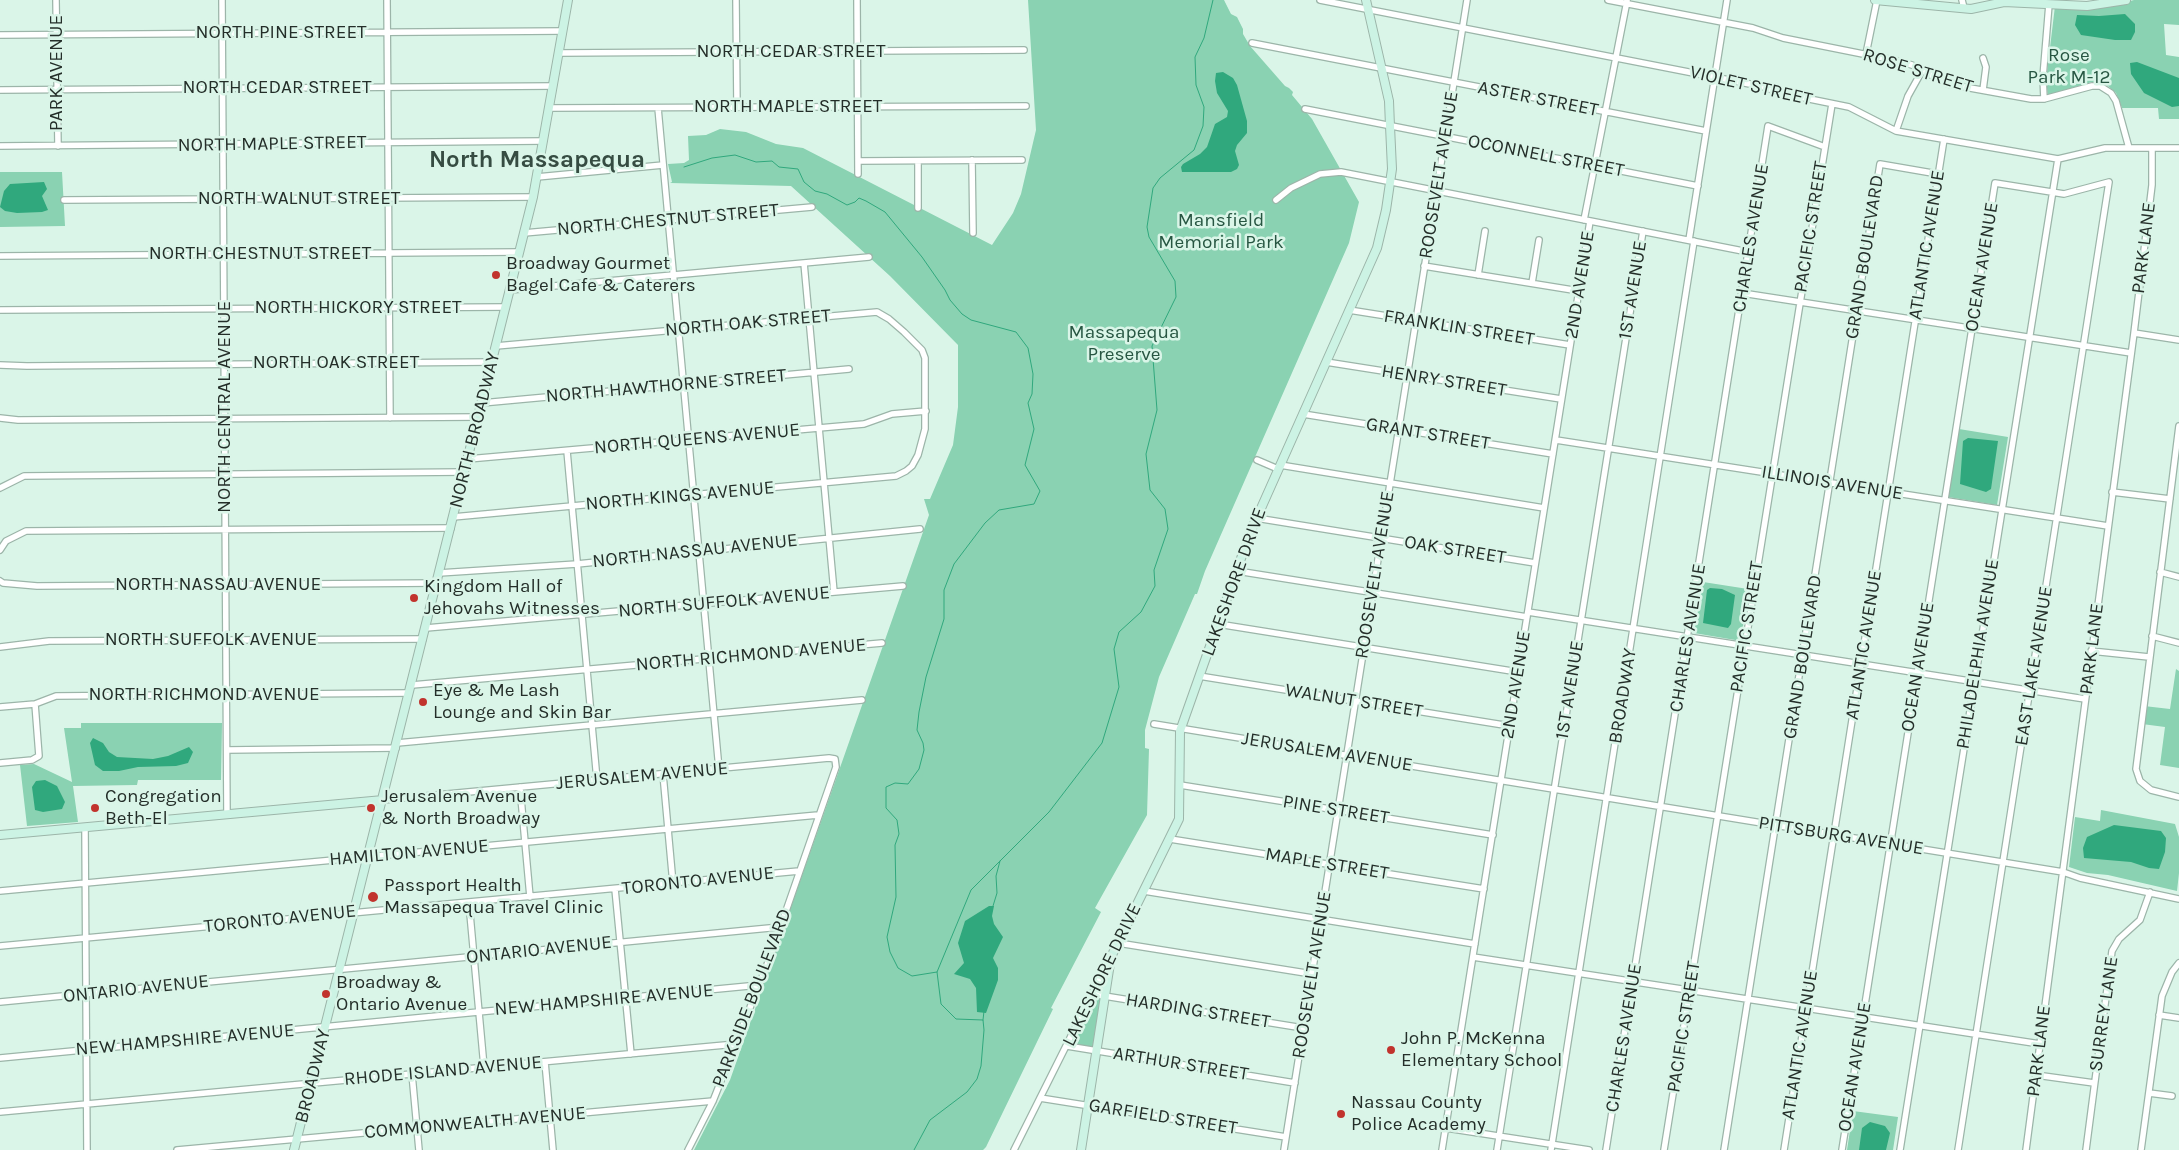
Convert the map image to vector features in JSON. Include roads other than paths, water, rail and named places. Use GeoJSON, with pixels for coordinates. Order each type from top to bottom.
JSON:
{"type":"FeatureCollection","features":[{"type":"Feature","properties":{"kind":"main road","name":"NORTH BROADWAY"},"geometry":{"type":"LineString","coordinates":[[369,856],[533,197],[568,0]]}},
{"type":"Feature","properties":{"kind":"main road","name":"LAKESHORE DRIVE"},"geometry":{"type":"LineString","coordinates":[[1111,957],[1180,819],[1181,729],[1256,518],[1377,248],[1392,169],[1389,101],[1366,0]]}},
{"type":"Feature","properties":{"kind":"main road"},"geometry":{"type":"LineString","coordinates":[[1876,0],[1963,4],[1980,8],[2004,2],[2087,6],[2126,0]]}},
{"type":"Feature","properties":{"kind":"main road","name":"JERUSALEM AVENUE"},"geometry":{"type":"LineString","coordinates":[[0,836],[383,800]]}},
{"type":"Feature","properties":{"kind":"main road","name":"BROADWAY"},"geometry":{"type":"LineString","coordinates":[[294,1150],[369,856]]}},
{"type":"Feature","properties":{"kind":"main road"},"geometry":{"type":"LineString","coordinates":[[1081,1150],[1111,957]]}},
{"type":"Feature","properties":{"kind":"street","name":"PARK AVENUE"},"geometry":{"type":"LineString","coordinates":[[56,0],[58,146]]}},
{"type":"Feature","properties":{"kind":"street","name":"NORTH CENTRAL AVENUE"},"geometry":{"type":"LineString","coordinates":[[222,0],[227,814]]}},
{"type":"Feature","properties":{"kind":"street"},"geometry":{"type":"LineString","coordinates":[[387,0],[390,418]]}},
{"type":"Feature","properties":{"kind":"street"},"geometry":{"type":"LineString","coordinates":[[736,0],[737,107]]}},
{"type":"Feature","properties":{"kind":"street"},"geometry":{"type":"LineString","coordinates":[[857,0],[858,174]]}},
{"type":"Feature","properties":{"kind":"street","name":"VIOLET STREET"},"geometry":{"type":"LineString","coordinates":[[1320,0],[1715,77],[1849,108],[1896,132],[2058,159],[2105,148],[2179,148]]}},
{"type":"Feature","properties":{"kind":"street","name":"ROOSEVELT AVENUE"},"geometry":{"type":"LineString","coordinates":[[1284,1150],[1467,0]]}},
{"type":"Feature","properties":{"kind":"street","name":"ROSE STREET"},"geometry":{"type":"LineString","coordinates":[[1608,0],[1627,2],[1753,28],[1783,38],[1898,61],[1912,65],[1948,84],[2031,99],[2044,99],[2092,86],[2106,89],[2116,101],[2129,148]]}},
{"type":"Feature","properties":{"kind":"street","name":"BROADWAY"},"geometry":{"type":"LineString","coordinates":[[1551,1147],[1660,456],[1706,131],[1727,0]]}},
{"type":"Feature","properties":{"kind":"street"},"geometry":{"type":"LineString","coordinates":[[1866,54],[1876,0]]}},
{"type":"Feature","properties":{"kind":"street","name":"2ND AVENUE"},"geometry":{"type":"LineString","coordinates":[[1442,1150],[1556,440],[1595,166],[1627,2]]}},
{"type":"Feature","properties":{"kind":"street"},"geometry":{"type":"LineString","coordinates":[[2044,99],[2043,77],[2050,4]]}},
{"type":"Feature","properties":{"kind":"street","name":"NORTH PINE STREET"},"geometry":{"type":"LineString","coordinates":[[0,35],[563,31]]}},
{"type":"Feature","properties":{"kind":"street","name":"ASTER STREET"},"geometry":{"type":"LineString","coordinates":[[1252,43],[1706,131]]}},
{"type":"Feature","properties":{"kind":"street","name":"NORTH CEDAR STREET"},"geometry":{"type":"LineString","coordinates":[[559,53],[1024,50]]}},
{"type":"Feature","properties":{"kind":"street"},"geometry":{"type":"LineString","coordinates":[[1982,90],[1986,67],[1983,58]]}},
{"type":"Feature","properties":{"kind":"street"},"geometry":{"type":"LineString","coordinates":[[1896,132],[1908,96],[1922,71]]}},
{"type":"Feature","properties":{"kind":"street","name":"NORTH CEDAR STREET"},"geometry":{"type":"LineString","coordinates":[[0,90],[553,86]]}},
{"type":"Feature","properties":{"kind":"street","name":"PACIFIC STREET"},"geometry":{"type":"LineString","coordinates":[[1664,1150],[1832,104]]}},
{"type":"Feature","properties":{"kind":"street","name":"NORTH MAPLE STREET"},"geometry":{"type":"LineString","coordinates":[[549,108],[1026,106]]}},
{"type":"Feature","properties":{"kind":"street"},"geometry":{"type":"LineString","coordinates":[[658,108],[719,769]]}},
{"type":"Feature","properties":{"kind":"street","name":"OCONNELL STREET"},"geometry":{"type":"LineString","coordinates":[[1305,109],[1698,186]]}},
{"type":"Feature","properties":{"kind":"street","name":"CHARLES AVENUE"},"geometry":{"type":"LineString","coordinates":[[1606,1150],[1768,126],[1824,147]]}},
{"type":"Feature","properties":{"kind":"street","name":"ATLANTIC AVENUE"},"geometry":{"type":"LineString","coordinates":[[1784,1150],[1944,139]]}},
{"type":"Feature","properties":{"kind":"street","name":"NORTH MAPLE STREET"},"geometry":{"type":"LineString","coordinates":[[0,146],[543,142]]}},
{"type":"Feature","properties":{"kind":"street","name":"PARK LANE"},"geometry":{"type":"LineString","coordinates":[[2026,1150],[2134,333],[2152,185],[2152,148]]}},
{"type":"Feature","properties":{"kind":"street","name":"PHILADELPHIA AVENUE"},"geometry":{"type":"LineString","coordinates":[[1900,1150],[2028,337],[2058,159]]}},
{"type":"Feature","properties":{"kind":"street"},"geometry":{"type":"LineString","coordinates":[[972,160],[973,232]]}},
{"type":"Feature","properties":{"kind":"street"},"geometry":{"type":"LineString","coordinates":[[858,161],[1022,160]]}},
{"type":"Feature","properties":{"kind":"street"},"geometry":{"type":"LineString","coordinates":[[918,161],[918,208]]}},
{"type":"Feature","properties":{"kind":"street","name":"GRAND BOULEVARD"},"geometry":{"type":"LineString","coordinates":[[1724,1150],[1880,164],[1938,174]]}},
{"type":"Feature","properties":{"kind":"street"},"geometry":{"type":"LineString","coordinates":[[537,177],[663,165]]}},
{"type":"Feature","properties":{"kind":"street"},"geometry":{"type":"LineString","coordinates":[[1276,200],[1291,188],[1326,173],[1341,172],[1748,252]]}},
{"type":"Feature","properties":{"kind":"street","name":"EAST LAKE AVENUE"},"geometry":{"type":"LineString","coordinates":[[1958,1150],[2085,346],[2109,182],[2064,194],[2052,192]]}},
{"type":"Feature","properties":{"kind":"street","name":"OCEAN AVENUE"},"geometry":{"type":"LineString","coordinates":[[1842,1150],[1995,183],[2052,192]]}},
{"type":"Feature","properties":{"kind":"street","name":"NORTH WALNUT STREET"},"geometry":{"type":"LineString","coordinates":[[64,200],[533,197]]}},
{"type":"Feature","properties":{"kind":"street","name":"NORTH CHESTNUT STREET"},"geometry":{"type":"LineString","coordinates":[[524,233],[812,207]]}},
{"type":"Feature","properties":{"kind":"street"},"geometry":{"type":"LineString","coordinates":[[1478,275],[1485,231]]}},
{"type":"Feature","properties":{"kind":"street","name":"1ST AVENUE"},"geometry":{"type":"LineString","coordinates":[[1497,1150],[1643,231]]}},
{"type":"Feature","properties":{"kind":"street"},"geometry":{"type":"LineString","coordinates":[[1532,283],[1539,240]]}},
{"type":"Feature","properties":{"kind":"street","name":"NORTH CHESTNUT STREET"},"geometry":{"type":"LineString","coordinates":[[0,256],[519,252]]}},
{"type":"Feature","properties":{"kind":"street"},"geometry":{"type":"LineString","coordinates":[[510,290],[869,257]]}},
{"type":"Feature","properties":{"kind":"street"},"geometry":{"type":"LineString","coordinates":[[804,263],[834,592]]}},
{"type":"Feature","properties":{"kind":"street"},"geometry":{"type":"LineString","coordinates":[[1424,266],[1578,291]]}},
{"type":"Feature","properties":{"kind":"street"},"geometry":{"type":"LineString","coordinates":[[1742,293],[2131,353]]}},
{"type":"Feature","properties":{"kind":"street","name":"NORTH HICKORY STREET"},"geometry":{"type":"LineString","coordinates":[[0,310],[506,307]]}},
{"type":"Feature","properties":{"kind":"street","name":"FRANKLIN STREET"},"geometry":{"type":"LineString","coordinates":[[1349,310],[1570,345]]}},
{"type":"Feature","properties":{"kind":"street","name":"NORTH OAK STREET"},"geometry":{"type":"LineString","coordinates":[[496,346],[873,312],[889,319],[922,350],[925,358],[926,412]]}},
{"type":"Feature","properties":{"kind":"street"},"geometry":{"type":"LineString","coordinates":[[2134,333],[2179,340]]}},
{"type":"Feature","properties":{"kind":"street","name":"NORTH OAK STREET"},"geometry":{"type":"LineString","coordinates":[[0,365],[492,362]]}},
{"type":"Feature","properties":{"kind":"street","name":"HENRY STREET"},"geometry":{"type":"LineString","coordinates":[[1326,362],[1561,399]]}},
{"type":"Feature","properties":{"kind":"street","name":"NORTH HAWTHORNE STREET"},"geometry":{"type":"LineString","coordinates":[[482,403],[849,369]]}},
{"type":"Feature","properties":{"kind":"street","name":"NORTH QUEENS AVENUE"},"geometry":{"type":"LineString","coordinates":[[468,460],[864,424],[892,414],[926,412]]}},
{"type":"Feature","properties":{"kind":"street","name":"NORTH KINGS AVENUE"},"geometry":{"type":"LineString","coordinates":[[453,517],[896,476],[906,472],[915,460],[926,429],[926,412]]}},
{"type":"Feature","properties":{"kind":"street","name":"GRANT STREET"},"geometry":{"type":"LineString","coordinates":[[1303,414],[1553,454]]}},
{"type":"Feature","properties":{"kind":"street"},"geometry":{"type":"LineString","coordinates":[[0,418],[18,420],[478,417]]}},
{"type":"Feature","properties":{"kind":"street"},"geometry":{"type":"LineString","coordinates":[[2179,426],[2136,769],[2140,781],[2151,790],[2179,797]]}},
{"type":"Feature","properties":{"kind":"street","name":"ILLINOIS AVENUE"},"geometry":{"type":"LineString","coordinates":[[1556,440],[2108,526]]}},
{"type":"Feature","properties":{"kind":"street"},"geometry":{"type":"LineString","coordinates":[[567,451],[597,780]]}},
{"type":"Feature","properties":{"kind":"street"},"geometry":{"type":"LineString","coordinates":[[1257,460],[1279,467],[1544,508]]}},
{"type":"Feature","properties":{"kind":"street"},"geometry":{"type":"LineString","coordinates":[[0,488],[24,476],[464,472]]}},
{"type":"Feature","properties":{"kind":"street"},"geometry":{"type":"LineString","coordinates":[[2112,492],[2170,499]]}},
{"type":"Feature","properties":{"kind":"street","name":"OAK STREET"},"geometry":{"type":"LineString","coordinates":[[1256,518],[1536,563]]}},
{"type":"Feature","properties":{"kind":"street"},"geometry":{"type":"LineString","coordinates":[[0,550],[6,541],[26,532],[450,528]]}},
{"type":"Feature","properties":{"kind":"street","name":"NORTH NASSAU AVENUE"},"geometry":{"type":"LineString","coordinates":[[439,573],[577,564],[699,550],[920,529]]}},
{"type":"Feature","properties":{"kind":"street"},"geometry":{"type":"LineString","coordinates":[[1237,571],[1372,593],[1581,620],[2085,699]]}},
{"type":"Feature","properties":{"kind":"street"},"geometry":{"type":"LineString","coordinates":[[2160,572],[2179,577]]}},
{"type":"Feature","properties":{"kind":"street","name":"NORTH NASSAU AVENUE"},"geometry":{"type":"LineString","coordinates":[[0,581],[3,583],[37,586],[437,583]]}},
{"type":"Feature","properties":{"kind":"street","name":"NORTH SUFFOLK AVENUE"},"geometry":{"type":"LineString","coordinates":[[426,628],[582,616],[903,586]]}},
{"type":"Feature","properties":{"kind":"street"},"geometry":{"type":"LineString","coordinates":[[1218,624],[1518,672]]}},
{"type":"Feature","properties":{"kind":"street"},"geometry":{"type":"LineString","coordinates":[[2152,636],[2179,643]]}},
{"type":"Feature","properties":{"kind":"street","name":"NORTH SUFFOLK AVENUE"},"geometry":{"type":"LineString","coordinates":[[0,647],[49,641],[423,639]]}},
{"type":"Feature","properties":{"kind":"street","name":"NORTH RICHMOND AVENUE"},"geometry":{"type":"LineString","coordinates":[[412,684],[882,643]]}},
{"type":"Feature","properties":{"kind":"street"},"geometry":{"type":"LineString","coordinates":[[2091,651],[2149,657]]}},
{"type":"Feature","properties":{"kind":"street","name":"WALNUT STREET"},"geometry":{"type":"LineString","coordinates":[[1199,676],[1510,726]]}},
{"type":"Feature","properties":{"kind":"street","name":"NORTH RICHMOND AVENUE"},"geometry":{"type":"LineString","coordinates":[[0,707],[35,704],[56,696],[409,693]]}},
{"type":"Feature","properties":{"kind":"street"},"geometry":{"type":"LineString","coordinates":[[227,750],[396,746],[592,725],[862,700]]}},
{"type":"Feature","properties":{"kind":"street"},"geometry":{"type":"LineString","coordinates":[[0,763],[32,760],[39,756],[35,704]]}},
{"type":"Feature","properties":{"kind":"street","name":"JERUSALEM AVENUE"},"geometry":{"type":"LineString","coordinates":[[1154,724],[1501,780]]}},
{"type":"Feature","properties":{"kind":"street","name":"JERUSALEM AVENUE"},"geometry":{"type":"LineString","coordinates":[[383,800],[829,758],[835,759]]}},
{"type":"Feature","properties":{"kind":"street","name":"PARKSIDE BOULEVARD"},"geometry":{"type":"LineString","coordinates":[[688,1150],[713,1101],[759,985],[836,767],[835,759]]}},
{"type":"Feature","properties":{"kind":"street"},"geometry":{"type":"LineString","coordinates":[[663,774],[673,884]]}},
{"type":"Feature","properties":{"kind":"street","name":"PITTSBURG AVENUE"},"geometry":{"type":"LineString","coordinates":[[1501,780],[2063,872],[2080,878],[2179,899]]}},
{"type":"Feature","properties":{"kind":"street","name":"PINE STREET"},"geometry":{"type":"LineString","coordinates":[[1180,785],[1492,835]]}},
{"type":"Feature","properties":{"kind":"street"},"geometry":{"type":"LineString","coordinates":[[520,787],[530,897]]}},
{"type":"Feature","properties":{"kind":"street","name":"HAMILTON AVENUE"},"geometry":{"type":"LineString","coordinates":[[0,891],[818,815]]}},
{"type":"Feature","properties":{"kind":"street"},"geometry":{"type":"LineString","coordinates":[[85,828],[87,1150]]}},
{"type":"Feature","properties":{"kind":"street","name":"MAPLE STREET"},"geometry":{"type":"LineString","coordinates":[[1170,839],[1484,889]]}},
{"type":"Feature","properties":{"kind":"street","name":"TORONTO AVENUE"},"geometry":{"type":"LineString","coordinates":[[0,946],[799,871]]}},
{"type":"Feature","properties":{"kind":"street"},"geometry":{"type":"LineString","coordinates":[[615,889],[631,1054]]}},
{"type":"Feature","properties":{"kind":"street"},"geometry":{"type":"LineString","coordinates":[[1144,891],[1475,944]]}},
{"type":"Feature","properties":{"kind":"street","name":"SURREY LANE"},"geometry":{"type":"LineString","coordinates":[[2086,1150],[2112,951],[2119,939],[2140,920],[2150,892]]}},
{"type":"Feature","properties":{"kind":"street"},"geometry":{"type":"LineString","coordinates":[[469,902],[484,1067]]}},
{"type":"Feature","properties":{"kind":"street","name":"ONTARIO AVENUE"},"geometry":{"type":"LineString","coordinates":[[0,1002],[780,927]]}},
{"type":"Feature","properties":{"kind":"street"},"geometry":{"type":"LineString","coordinates":[[1118,943],[1312,974]]}},
{"type":"Feature","properties":{"kind":"street","name":"LAKESHORE DRIVE"},"geometry":{"type":"LineString","coordinates":[[1015,1150],[1111,957]]}},
{"type":"Feature","properties":{"kind":"street"},"geometry":{"type":"LineString","coordinates":[[1474,957],[2040,1044]]}},
{"type":"Feature","properties":{"kind":"street"},"geometry":{"type":"LineString","coordinates":[[2141,1150],[2159,1016],[2165,989],[2172,972],[2179,963]]}},
{"type":"Feature","properties":{"kind":"street","name":"NEW HAMPSHIRE AVENUE"},"geometry":{"type":"LineString","coordinates":[[0,1058],[759,985]]}},
{"type":"Feature","properties":{"kind":"street","name":"HARDING STREET"},"geometry":{"type":"LineString","coordinates":[[1092,994],[1303,1028]]}},
{"type":"Feature","properties":{"kind":"street"},"geometry":{"type":"LineString","coordinates":[[2159,1016],[2179,1018]]}},
{"type":"Feature","properties":{"kind":"street","name":"RHODE ISLAND AVENUE"},"geometry":{"type":"LineString","coordinates":[[0,1112],[736,1044]]}},
{"type":"Feature","properties":{"kind":"street","name":"ARTHUR STREET"},"geometry":{"type":"LineString","coordinates":[[1067,1046],[1295,1083]]}},
{"type":"Feature","properties":{"kind":"street"},"geometry":{"type":"LineString","coordinates":[[545,1062],[553,1150]]}},
{"type":"Feature","properties":{"kind":"street"},"geometry":{"type":"LineString","coordinates":[[412,1074],[419,1150]]}},
{"type":"Feature","properties":{"kind":"street"},"geometry":{"type":"LineString","coordinates":[[2036,1075],[2094,1083]]}},
{"type":"Feature","properties":{"kind":"street"},"geometry":{"type":"LineString","coordinates":[[2149,1093],[2172,1096]]}},
{"type":"Feature","properties":{"kind":"street","name":"GARFIELD STREET"},"geometry":{"type":"LineString","coordinates":[[1040,1098],[1286,1137]]}},
{"type":"Feature","properties":{"kind":"street","name":"COMMONWEALTH AVENUE"},"geometry":{"type":"LineString","coordinates":[[177,1150],[713,1101]]}},
{"type":"Feature","properties":{"kind":"street"},"geometry":{"type":"LineString","coordinates":[[1446,1128],[1499,1136],[1551,1147],[1589,1150]]}},
{"type":"Feature","properties":{"kind":"waterway"},"geometry":{"type":"LineString","coordinates":[[914,1150],[930,1120],[967,1092],[977,1079],[981,1066],[983,1020],[956,1019],[941,1004],[937,972],[971,890],[1049,812],[1102,743],[1119,687],[1114,649],[1119,632],[1141,612],[1155,586],[1154,570],[1168,529],[1165,509],[1150,490],[1146,454],[1157,410],[1152,346],[1176,297],[1175,281],[1149,237],[1147,227],[1153,188],[1160,178],[1194,150],[1203,126],[1204,107],[1196,85],[1195,57],[1204,38],[1213,0]]}},
{"type":"Feature","properties":{"kind":"waterway"},"geometry":{"type":"LineString","coordinates":[[684,167],[712,158],[735,155],[756,162],[772,161],[779,167],[798,169],[804,182],[815,191],[827,194],[847,205],[859,198],[866,201],[885,212],[922,257],[950,300],[962,314],[971,320],[1016,332],[1028,348],[1033,374],[1032,394],[1028,403],[1034,429],[1025,465],[1040,491],[1034,504],[999,510],[985,523],[954,564],[944,590],[944,619],[926,677],[919,712],[917,730],[924,750],[919,769],[908,784],[895,783],[886,787],[886,808],[897,820],[899,834],[895,845],[896,897],[887,937],[890,952],[898,968],[912,976],[937,972]]}},
{"type":"Feature","properties":{"kind":"waterway"},"geometry":{"type":"LineString","coordinates":[[993,906],[997,893],[996,876],[1000,861]]}},
{"type":"Feature","properties":{"kind":"waterway"},"geometry":{"type":"LineString","coordinates":[[983,1020],[984,1011]]}},
{"type":"Feature","properties":{"kind":"place","name":"Broadway Gourmet Bagel Cafe & Caterers"},"geometry":{"type":"Point","coordinates":[496,275]}},
{"type":"Feature","properties":{"kind":"place","name":"Kingdom Hall of Jehovahs Witnesses"},"geometry":{"type":"Point","coordinates":[414,598]}},
{"type":"Feature","properties":{"kind":"place","name":"Eye & Me Lash Lounge and Skin Bar"},"geometry":{"type":"Point","coordinates":[423,702]}},
{"type":"Feature","properties":{"kind":"place","name":"Congregation Beth-El"},"geometry":{"type":"Point","coordinates":[95,808]}},
{"type":"Feature","properties":{"kind":"place","name":"Jerusalem Avenue & North Broadway"},"geometry":{"type":"Point","coordinates":[371,808]}},
{"type":"Feature","properties":{"kind":"place","name":"Passport Health Massapequa Travel Clinic"},"geometry":{"type":"Point","coordinates":[373,897]}},
{"type":"Feature","properties":{"kind":"place","name":"Broadway & Ontario Avenue"},"geometry":{"type":"Point","coordinates":[326,994]}},
{"type":"Feature","properties":{"kind":"place","name":"John P. McKenna Elementary School"},"geometry":{"type":"Point","coordinates":[1391,1050]}},
{"type":"Feature","properties":{"kind":"place","name":"Nassau County Police Academy"},"geometry":{"type":"Point","coordinates":[1341,1114]}},
{"type":"Feature","properties":{"kind":"district","name":"North Massapequa"},"geometry":{"type":"Point","coordinates":[537,160]}},
{"type":"Feature","properties":{"kind":"park label","name":"Rose Park M-12"},"geometry":{"type":"Point","coordinates":[2069,67]}},
{"type":"Feature","properties":{"kind":"park label","name":"Mansfield Memorial Park"},"geometry":{"type":"Point","coordinates":[1221,232]}},
{"type":"Feature","properties":{"kind":"park label","name":"Massapequa Preserve"},"geometry":{"type":"Point","coordinates":[1124,344]}}]}
